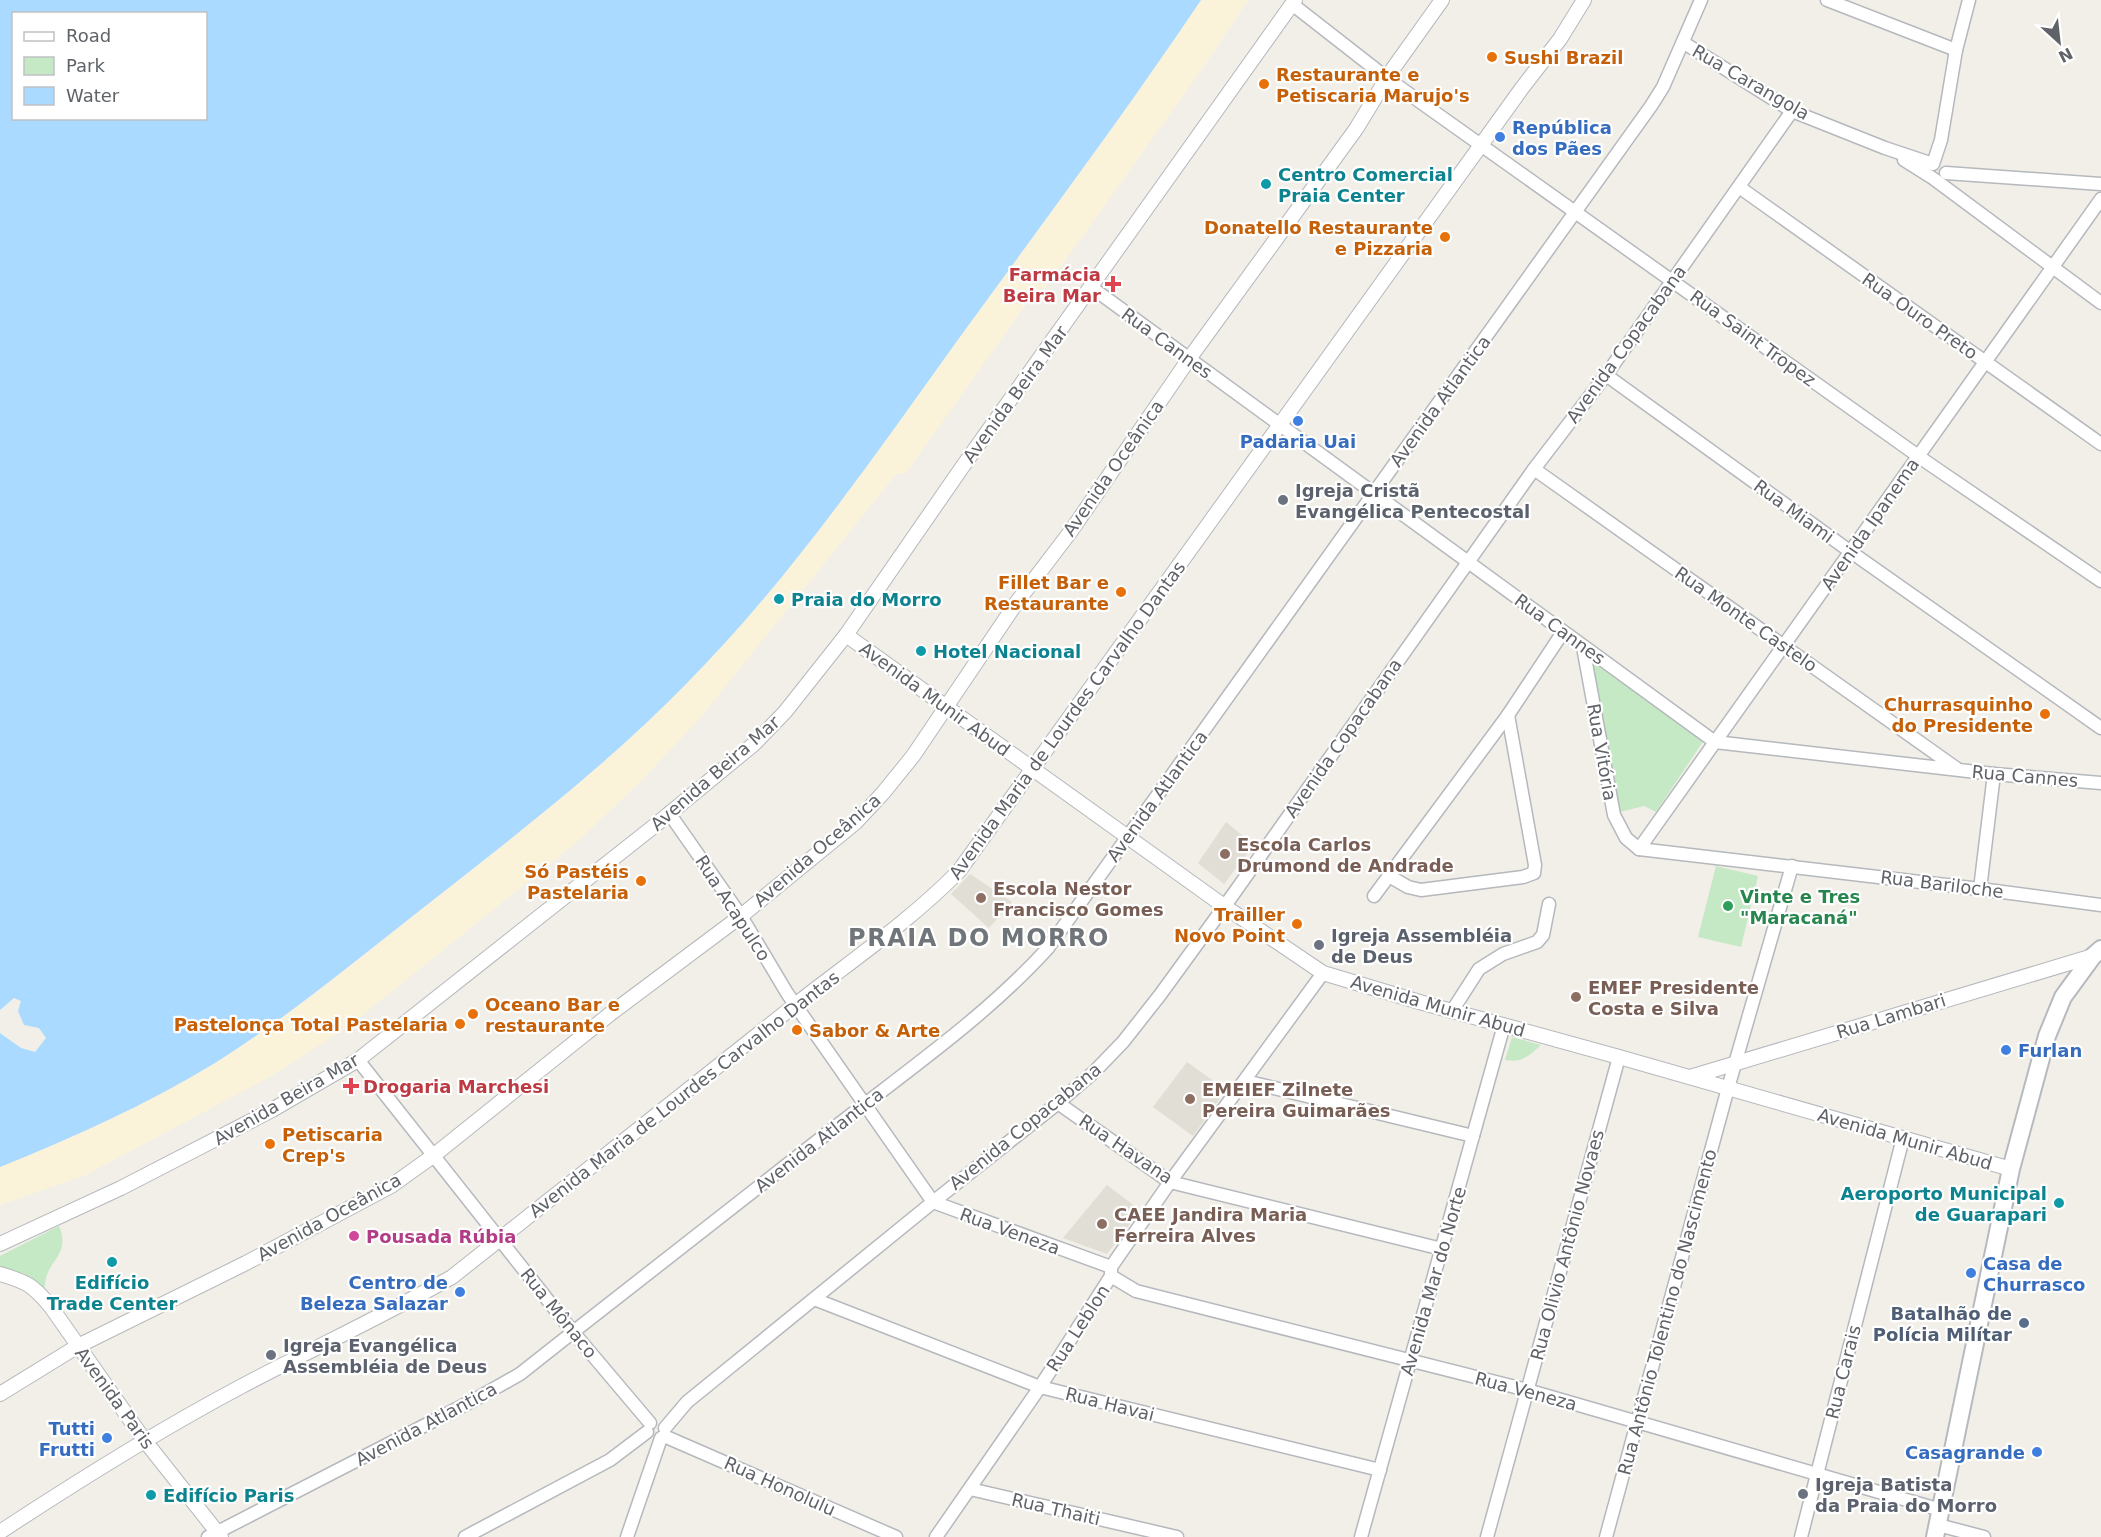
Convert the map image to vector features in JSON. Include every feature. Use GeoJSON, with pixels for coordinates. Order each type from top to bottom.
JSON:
{"type":"FeatureCollection","features":[{"type":"Feature","properties":{"kind":"main road"},"geometry":{"type":"LineString","coordinates":[[1938,1524],[2011,1169],[2047,1036],[2063,997],[2097,952]]}},
{"type":"Feature","properties":{"kind":"street","name":"Avenida Oceânica"},"geometry":{"type":"LineString","coordinates":[[0,1394],[78,1346],[246,1263],[391,1186],[433,1156],[610,1014],[741,916],[868,809],[913,756],[1017,602],[1071,531],[1190,359],[1356,129],[1392,70],[1442,0]]}},
{"type":"Feature","properties":{"kind":"street","name":"Avenida Maria de Lourdes Carvalho Dantas"},"geometry":{"type":"LineString","coordinates":[[0,1532],[145,1441],[240,1386],[452,1277],[930,900],[959,871],[1560,39],[1584,0]]}},
{"type":"Feature","properties":{"kind":"street","name":"Avenida Atlantica"},"geometry":{"type":"LineString","coordinates":[[215,1535],[520,1374],[1022,977],[1048,948],[1651,106],[1663,87],[1684,43],[1701,0]]}},
{"type":"Feature","properties":{"kind":"street"},"geometry":{"type":"LineString","coordinates":[[1827,0],[1956,50]]}},
{"type":"Feature","properties":{"kind":"street"},"geometry":{"type":"LineString","coordinates":[[1968,0],[1956,50],[1941,140],[1939,172],[2101,184]]}},
{"type":"Feature","properties":{"kind":"street","name":"Rua Saint Tropez"},"geometry":{"type":"LineString","coordinates":[[1294,2],[1388,79],[1919,456],[2101,580]]}},
{"type":"Feature","properties":{"kind":"street","name":"Avenida Beira Mar"},"geometry":{"type":"LineString","coordinates":[[0,1244],[132,1183],[272,1110],[358,1060],[754,744],[785,712],[846,634],[1294,2]]}},
{"type":"Feature","properties":{"kind":"street","name":"Rua Carangola"},"geometry":{"type":"LineString","coordinates":[[1684,43],[1792,111],[1939,172],[1964,201],[2101,303]]}},
{"type":"Feature","properties":{"kind":"street","name":"Avenida Copacabana"},"geometry":{"type":"LineString","coordinates":[[465,1537],[565,1486],[610,1461],[629,1447],[656,1434],[687,1402],[1058,1103],[1094,1072],[1123,1042],[1224,906],[1534,469],[1606,375],[1792,111]]}},
{"type":"Feature","properties":{"kind":"street","name":"Rua Ouro Preto"},"geometry":{"type":"LineString","coordinates":[[1739,187],[2101,444]]}},
{"type":"Feature","properties":{"kind":"street","name":"Avenida Ipanema"},"geometry":{"type":"LineString","coordinates":[[1639,849],[2101,199]]}},
{"type":"Feature","properties":{"kind":"street","name":"Rua Cannes"},"geometry":{"type":"LineString","coordinates":[[1091,287],[1715,742],[1994,774],[2101,783]]}},
{"type":"Feature","properties":{"kind":"street","name":"Rua Miami"},"geometry":{"type":"LineString","coordinates":[[1606,375],[1851,552],[2101,728]]}},
{"type":"Feature","properties":{"kind":"street","name":"Rua Monte Castelo"},"geometry":{"type":"LineString","coordinates":[[1534,469],[1958,770]]}},
{"type":"Feature","properties":{"kind":"street"},"geometry":{"type":"LineString","coordinates":[[1374,896],[1508,715],[1563,632]]}},
{"type":"Feature","properties":{"kind":"street","name":"Avenida Munir Abud"},"geometry":{"type":"LineString","coordinates":[[846,634],[1224,906],[1323,973],[2011,1169]]}},
{"type":"Feature","properties":{"kind":"street","name":"Rua Vitória"},"geometry":{"type":"LineString","coordinates":[[1583,647],[1614,815],[1626,838],[1639,849]]}},
{"type":"Feature","properties":{"kind":"street"},"geometry":{"type":"LineString","coordinates":[[1389,876],[1408,887],[1421,890],[1523,877],[1534,873],[1535,865],[1508,715]]}},
{"type":"Feature","properties":{"kind":"street"},"geometry":{"type":"LineString","coordinates":[[1980,889],[1994,774]]}},
{"type":"Feature","properties":{"kind":"street","name":"Rua Acapulco"},"geometry":{"type":"LineString","coordinates":[[669,813],[741,916],[795,1005]]}},
{"type":"Feature","properties":{"kind":"street","name":"Rua Bariloche"},"geometry":{"type":"LineString","coordinates":[[1639,849],[2101,905]]}},
{"type":"Feature","properties":{"kind":"street","name":"Rua Antônio Tolentino do Nascimento"},"geometry":{"type":"LineString","coordinates":[[1606,1537],[1728,1088],[1792,866]]}},
{"type":"Feature","properties":{"kind":"street"},"geometry":{"type":"LineString","coordinates":[[1452,1011],[1479,969],[1503,954],[1537,942],[1543,935],[1549,904]]}},
{"type":"Feature","properties":{"kind":"street","name":"Rua Lambari"},"geometry":{"type":"LineString","coordinates":[[1689,1077],[2097,952]]}},
{"type":"Feature","properties":{"kind":"street","name":"Rua Leblon"},"geometry":{"type":"LineString","coordinates":[[936,1537],[1040,1387],[1170,1182],[1323,973]]}},
{"type":"Feature","properties":{"kind":"street"},"geometry":{"type":"LineString","coordinates":[[795,1005],[933,1202]]}},
{"type":"Feature","properties":{"kind":"street","name":"Avenida Mar do Norte"},"geometry":{"type":"LineString","coordinates":[[1361,1537],[1504,1025]]}},
{"type":"Feature","properties":{"kind":"street","name":"Rua Olivio Antônio Novaes"},"geometry":{"type":"LineString","coordinates":[[1487,1537],[1619,1057]]}},
{"type":"Feature","properties":{"kind":"street","name":"Rua Mônaco"},"geometry":{"type":"LineString","coordinates":[[358,1060],[656,1434]]}},
{"type":"Feature","properties":{"kind":"street"},"geometry":{"type":"LineString","coordinates":[[1245,1081],[1473,1136]]}},
{"type":"Feature","properties":{"kind":"street","name":"Rua Havana"},"geometry":{"type":"LineString","coordinates":[[1058,1103],[1170,1182],[1442,1249]]}},
{"type":"Feature","properties":{"kind":"street","name":"Rua Carais"},"geometry":{"type":"LineString","coordinates":[[1801,1537],[1903,1138]]}},
{"type":"Feature","properties":{"kind":"street","name":"Rua Veneza"},"geometry":{"type":"LineString","coordinates":[[933,1202],[1111,1272],[1136,1291],[1527,1390],[1637,1421],[1817,1474],[1938,1524],[1984,1537]]}},
{"type":"Feature","properties":{"kind":"street","name":"Avenida Paris"},"geometry":{"type":"LineString","coordinates":[[0,1274],[28,1283],[37,1290],[215,1535]]}},
{"type":"Feature","properties":{"kind":"street","name":"Rua Havai"},"geometry":{"type":"LineString","coordinates":[[814,1299],[1040,1387],[1380,1470]]}},
{"type":"Feature","properties":{"kind":"street"},"geometry":{"type":"LineString","coordinates":[[627,1537],[656,1434]]}},
{"type":"Feature","properties":{"kind":"street","name":"Rua Honolulu"},"geometry":{"type":"LineString","coordinates":[[656,1434],[896,1537]]}},
{"type":"Feature","properties":{"kind":"street","name":"Rua Thaiti"},"geometry":{"type":"LineString","coordinates":[[970,1488],[1177,1537]]}},
{"type":"Feature","properties":{"kind":"shaded area","name":"Escola Carlos Drumond de Andrade"},"geometry":{"type":"Polygon","coordinates":[[[1226,822],[1254,845],[1224,884],[1198,863],[1226,822]]]}},
{"type":"Feature","properties":{"kind":"shaded area","name":"Escola Nestor Francisco Gomes"},"geometry":{"type":"Polygon","coordinates":[[[970,874],[1012,902],[989,928],[951,894],[970,874]]]}},
{"type":"Feature","properties":{"kind":"shaded area","name":"EMEIEF Zilnete Pereira Guimarães"},"geometry":{"type":"Polygon","coordinates":[[[1187,1062],[1226,1090],[1193,1136],[1153,1107],[1187,1062]]]}},
{"type":"Feature","properties":{"kind":"shaded area","name":"CAEE Jandira Maria Ferreira Alves"},"geometry":{"type":"Polygon","coordinates":[[[1107,1185],[1140,1210],[1107,1254],[1063,1238],[1107,1185]]]}},
{"type":"Feature","properties":{"kind":"green space"},"geometry":{"type":"Polygon","coordinates":[[[1591,661],[1704,740],[1656,812],[1644,806],[1620,812],[1591,661]]]}},
{"type":"Feature","properties":{"kind":"green space","name":"Vinte e Tres \"Maracaná\""},"geometry":{"type":"Polygon","coordinates":[[[1716,866],[1758,876],[1741,947],[1698,937],[1716,866]]]}},
{"type":"Feature","properties":{"kind":"green space"},"geometry":{"type":"Polygon","coordinates":[[[1512,1037],[1541,1045],[1525,1058],[1505,1060],[1512,1037]]]}},
{"type":"Feature","properties":{"kind":"green space"},"geometry":{"type":"Polygon","coordinates":[[[59,1226],[62,1245],[49,1271],[45,1288],[25,1274],[0,1266],[0,1256],[59,1226]]]}},
{"type":"Feature","properties":{"kind":"sand","name":"Praia do Morro"},"geometry":{"type":"Polygon","coordinates":[[[1201,0],[1248,0],[1202,69],[1037,300],[1029,300],[906,473],[896,474],[700,718],[642,780],[577,842],[349,1026],[273,1075],[86,1175],[0,1205],[0,1167],[82,1132],[163,1093],[269,1028],[346,970],[558,801],[624,744],[687,683],[761,602],[829,517],[1111,129],[1201,0]]]}},
{"type":"Feature","properties":{"kind":"water"},"geometry":{"type":"Polygon","coordinates":[[[0,0],[1201,0],[1080,172],[861,474],[795,560],[725,643],[687,683],[655,715],[554,804],[341,973],[241,1046],[189,1078],[136,1106],[0,1167],[0,1033],[21,1048],[35,1052],[46,1038],[39,1028],[24,1025],[18,1011],[21,1001],[14,998],[0,1010],[0,0]]]}},
{"type":"Feature","properties":{"kind":"place","name":"Sushi Brazil"},"geometry":{"type":"Point","coordinates":[1492,57]}},
{"type":"Feature","properties":{"kind":"place","name":"Restaurante e Petiscaria Marujo's"},"geometry":{"type":"Point","coordinates":[1264,84]}},
{"type":"Feature","properties":{"kind":"place","name":"República dos Pães"},"geometry":{"type":"Point","coordinates":[1500,137]}},
{"type":"Feature","properties":{"kind":"place","name":"Centro Comercial Praia Center"},"geometry":{"type":"Point","coordinates":[1266,184]}},
{"type":"Feature","properties":{"kind":"place","name":"Donatello Restaurante e Pizzaria"},"geometry":{"type":"Point","coordinates":[1445,237]}},
{"type":"Feature","properties":{"kind":"place","name":"Farmácia Beira Mar"},"geometry":{"type":"Point","coordinates":[1113,284]}},
{"type":"Feature","properties":{"kind":"place","name":"Padaria Uai"},"geometry":{"type":"Point","coordinates":[1298,421]}},
{"type":"Feature","properties":{"kind":"place","name":"Igreja Cristã Evangélica Pentecostal"},"geometry":{"type":"Point","coordinates":[1283,500]}},
{"type":"Feature","properties":{"kind":"place","name":"Fillet Bar e Restaurante"},"geometry":{"type":"Point","coordinates":[1121,592]}},
{"type":"Feature","properties":{"kind":"place","name":"Praia do Morro"},"geometry":{"type":"Point","coordinates":[779,599]}},
{"type":"Feature","properties":{"kind":"place","name":"Hotel Nacional"},"geometry":{"type":"Point","coordinates":[921,651]}},
{"type":"Feature","properties":{"kind":"place","name":"Churrasquinho do Presidente"},"geometry":{"type":"Point","coordinates":[2045,714]}},
{"type":"Feature","properties":{"kind":"place","name":"Escola Carlos Drumond de Andrade"},"geometry":{"type":"Point","coordinates":[1225,854]}},
{"type":"Feature","properties":{"kind":"place","name":"Só Pastéis Pastelaria"},"geometry":{"type":"Point","coordinates":[641,881]}},
{"type":"Feature","properties":{"kind":"place","name":"Escola Nestor Francisco Gomes"},"geometry":{"type":"Point","coordinates":[981,898]}},
{"type":"Feature","properties":{"kind":"place","name":"Vinte e Tres \"Maracaná\""},"geometry":{"type":"Point","coordinates":[1728,906]}},
{"type":"Feature","properties":{"kind":"place","name":"Trailler Novo Point"},"geometry":{"type":"Point","coordinates":[1297,924]}},
{"type":"Feature","properties":{"kind":"place","name":"Igreja Assembléia de Deus"},"geometry":{"type":"Point","coordinates":[1319,945]}},
{"type":"Feature","properties":{"kind":"place","name":"EMEF Presidente Costa e Silva"},"geometry":{"type":"Point","coordinates":[1576,997]}},
{"type":"Feature","properties":{"kind":"place","name":"Oceano Bar e restaurante"},"geometry":{"type":"Point","coordinates":[473,1014]}},
{"type":"Feature","properties":{"kind":"place","name":"Pastelonça Total Pastelaria"},"geometry":{"type":"Point","coordinates":[460,1024]}},
{"type":"Feature","properties":{"kind":"place","name":"Sabor & Arte"},"geometry":{"type":"Point","coordinates":[797,1030]}},
{"type":"Feature","properties":{"kind":"place","name":"Furlan"},"geometry":{"type":"Point","coordinates":[2006,1050]}},
{"type":"Feature","properties":{"kind":"place","name":"Drogaria Marchesi"},"geometry":{"type":"Point","coordinates":[351,1086]}},
{"type":"Feature","properties":{"kind":"place","name":"EMEIEF Zilnete Pereira Guimarães"},"geometry":{"type":"Point","coordinates":[1190,1099]}},
{"type":"Feature","properties":{"kind":"place","name":"Petiscaria Crep's"},"geometry":{"type":"Point","coordinates":[270,1144]}},
{"type":"Feature","properties":{"kind":"place","name":"Aeroporto Municipal de Guarapari"},"geometry":{"type":"Point","coordinates":[2059,1203]}},
{"type":"Feature","properties":{"kind":"place","name":"CAEE Jandira Maria Ferreira Alves"},"geometry":{"type":"Point","coordinates":[1102,1224]}},
{"type":"Feature","properties":{"kind":"place","name":"Pousada Rúbia"},"geometry":{"type":"Point","coordinates":[354,1236]}},
{"type":"Feature","properties":{"kind":"place","name":"Edifício Trade Center"},"geometry":{"type":"Point","coordinates":[112,1262]}},
{"type":"Feature","properties":{"kind":"place","name":"Casa de Churrasco"},"geometry":{"type":"Point","coordinates":[1971,1273]}},
{"type":"Feature","properties":{"kind":"place","name":"Centro de Beleza Salazar"},"geometry":{"type":"Point","coordinates":[460,1292]}},
{"type":"Feature","properties":{"kind":"place","name":"Batalhão de Polícia Milítar"},"geometry":{"type":"Point","coordinates":[2024,1323]}},
{"type":"Feature","properties":{"kind":"place","name":"Igreja Evangélica Assembléia de Deus"},"geometry":{"type":"Point","coordinates":[271,1355]}},
{"type":"Feature","properties":{"kind":"place","name":"Tutti Frutti"},"geometry":{"type":"Point","coordinates":[107,1438]}},
{"type":"Feature","properties":{"kind":"place","name":"Casagrande"},"geometry":{"type":"Point","coordinates":[2037,1452]}},
{"type":"Feature","properties":{"kind":"place","name":"Igreja Batista da Praia do Morro"},"geometry":{"type":"Point","coordinates":[1803,1494]}},
{"type":"Feature","properties":{"kind":"place","name":"Edifício Paris"},"geometry":{"type":"Point","coordinates":[151,1495]}},
{"type":"Feature","properties":{"kind":"district","name":"PRAIA DO MORRO"},"geometry":{"type":"Point","coordinates":[979,938]}}]}
